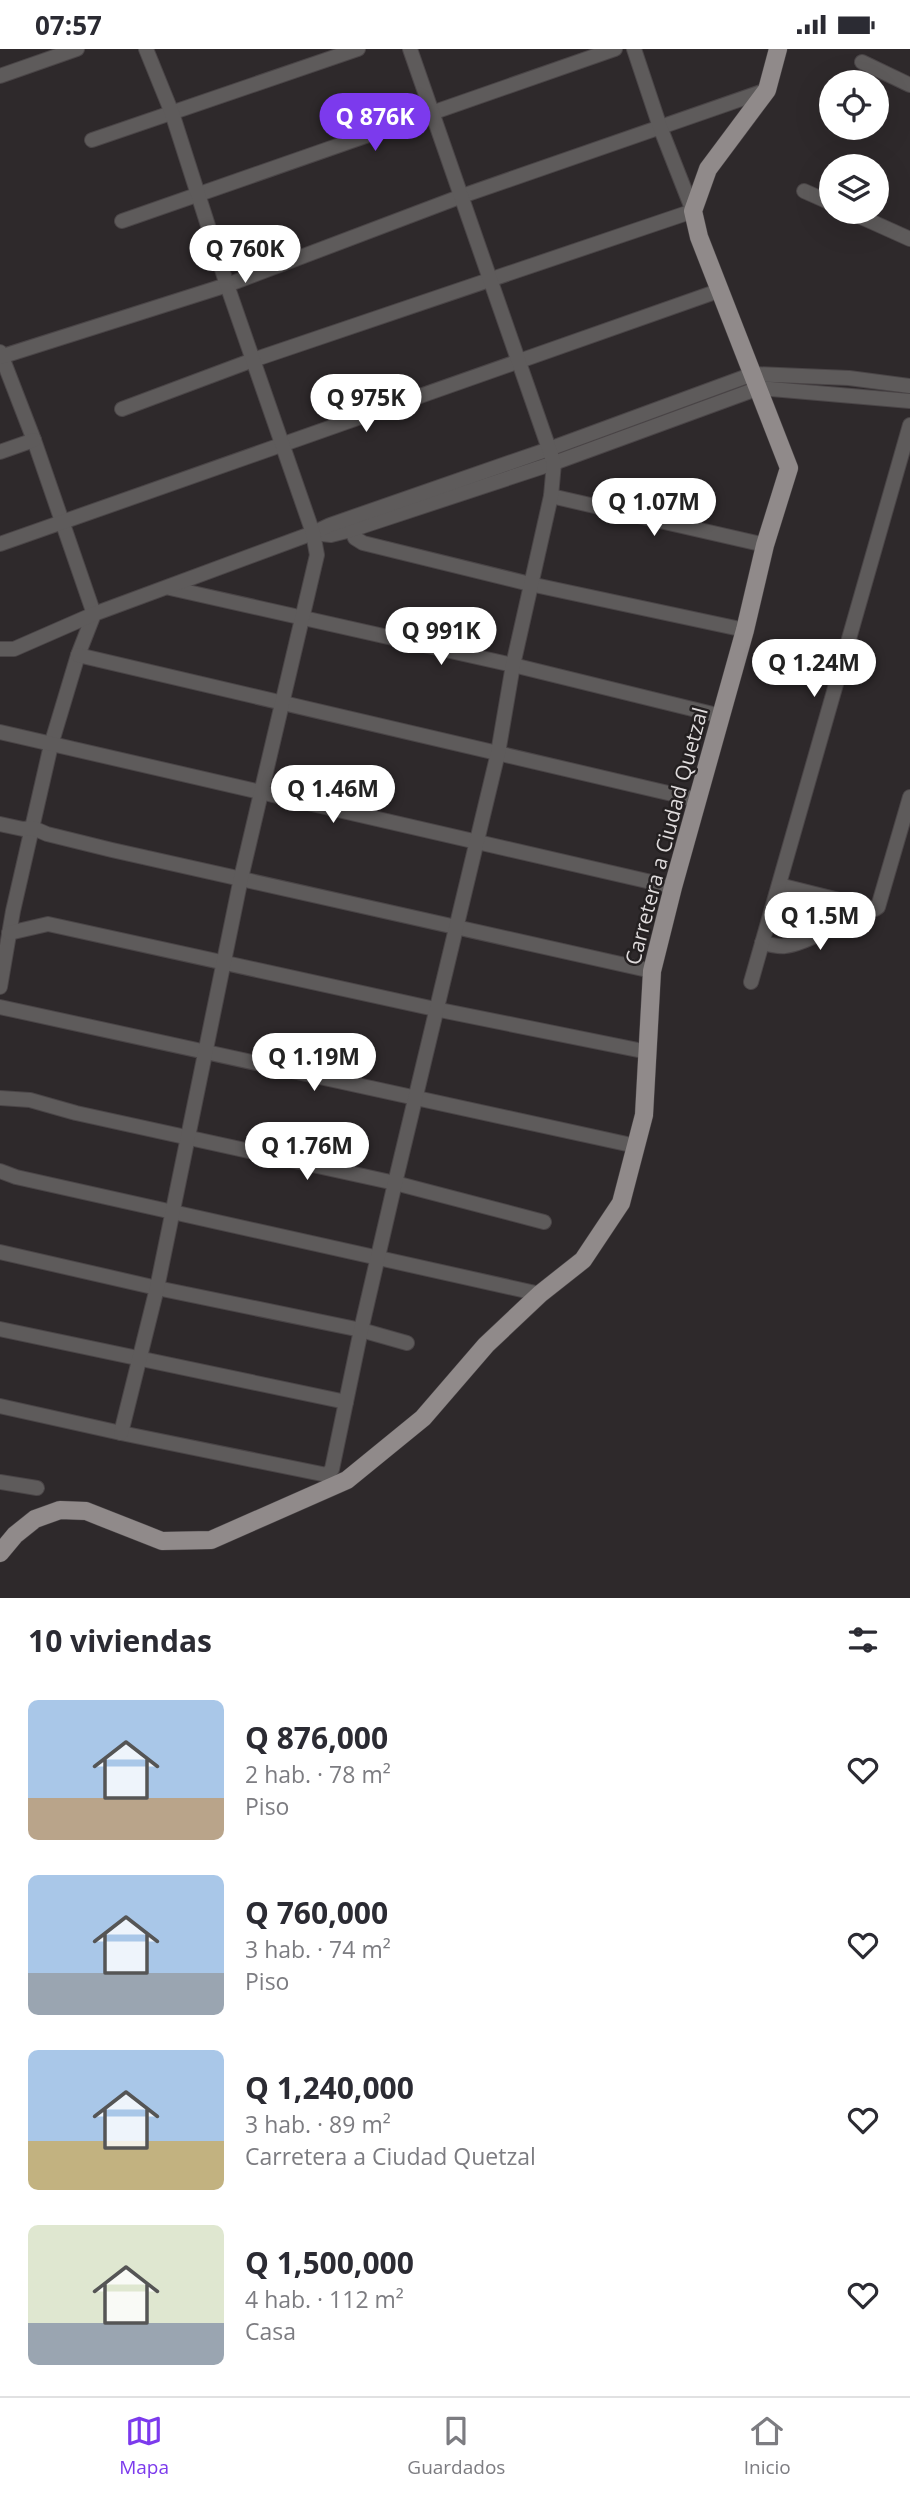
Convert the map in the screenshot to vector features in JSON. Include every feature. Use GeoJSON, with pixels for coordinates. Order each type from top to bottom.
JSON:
{"type":"FeatureCollection","features":[{"type":"Feature","properties":{"kind":"main road"},"geometry":{"type":"LineString","coordinates":[[693,211],[708,169],[766,90],[778,49]]}},
{"type":"Feature","properties":{"kind":"main road","name":"Carretera a Ciudad Quetzal"},"geometry":{"type":"LineString","coordinates":[[0,1553],[15,1535],[35,1519],[60,1510],[86,1511],[162,1541],[211,1540],[347,1480],[424,1418],[486,1345],[540,1294],[583,1260],[621,1203],[644,1115],[652,971],[745,629],[765,545],[789,468],[699,237],[693,211]]}},
{"type":"Feature","properties":{"kind":"street"},"geometry":{"type":"LineString","coordinates":[[0,76],[77,49]]}},
{"type":"Feature","properties":{"kind":"street"},"geometry":{"type":"LineString","coordinates":[[121,1433],[157,1288],[241,878],[317,555],[313,533],[227,285],[172,113],[146,49]]}},
{"type":"Feature","properties":{"kind":"street"},"geometry":{"type":"LineString","coordinates":[[92,140],[358,49]]}},
{"type":"Feature","properties":{"kind":"street"},"geometry":{"type":"LineString","coordinates":[[0,1406],[327,1475],[332,1469],[394,1183],[498,753],[513,665],[551,496],[551,456],[410,49]]}},
{"type":"Feature","properties":{"kind":"street"},"geometry":{"type":"LineString","coordinates":[[122,221],[615,49]]}},
{"type":"Feature","properties":{"kind":"street"},"geometry":{"type":"LineString","coordinates":[[122,409],[253,361],[693,211],[660,127],[634,49]]}},
{"type":"Feature","properties":{"kind":"street"},"geometry":{"type":"LineString","coordinates":[[862,62],[910,85]]}},
{"type":"Feature","properties":{"kind":"street"},"geometry":{"type":"LineString","coordinates":[[0,987],[9,933],[6,915],[33,828],[51,745],[94,614],[34,440],[1,355],[227,285],[462,196],[766,90]]}},
{"type":"Feature","properties":{"kind":"street"},"geometry":{"type":"LineString","coordinates":[[804,191],[819,198]]}},
{"type":"Feature","properties":{"kind":"street"},"geometry":{"type":"LineString","coordinates":[[877,224],[910,239]]}},
{"type":"Feature","properties":{"kind":"street"},"geometry":{"type":"LineString","coordinates":[[0,544],[721,290]]}},
{"type":"Feature","properties":{"kind":"street"},"geometry":{"type":"LineString","coordinates":[[847,394],[849,378]]}},
{"type":"Feature","properties":{"kind":"street"},"geometry":{"type":"LineString","coordinates":[[0,649],[14,649],[94,614],[313,533],[331,535],[349,525],[551,456],[756,381],[802,383],[849,378],[910,386]]}},
{"type":"Feature","properties":{"kind":"street"},"geometry":{"type":"LineString","coordinates":[[802,383],[847,394],[910,401]]}},
{"type":"Feature","properties":{"kind":"street"},"geometry":{"type":"LineString","coordinates":[[751,982],[910,428]]}},
{"type":"Feature","properties":{"kind":"street"},"geometry":{"type":"LineString","coordinates":[[0,452],[34,440]]}},
{"type":"Feature","properties":{"kind":"street"},"geometry":{"type":"LineString","coordinates":[[551,496],[765,545]]}},
{"type":"Feature","properties":{"kind":"street"},"geometry":{"type":"LineString","coordinates":[[349,525],[355,538],[363,543],[530,583],[745,629]]}},
{"type":"Feature","properties":{"kind":"street"},"geometry":{"type":"LineString","coordinates":[[168,588],[513,665],[721,716]]}},
{"type":"Feature","properties":{"kind":"street"},"geometry":{"type":"LineString","coordinates":[[79,655],[698,800]]}},
{"type":"Feature","properties":{"kind":"street"},"geometry":{"type":"LineString","coordinates":[[0,732],[673,887]]}},
{"type":"Feature","properties":{"kind":"street"},"geometry":{"type":"LineString","coordinates":[[779,885],[864,907],[878,907],[910,797]]}},
{"type":"Feature","properties":{"kind":"street"},"geometry":{"type":"LineString","coordinates":[[0,824],[23,829],[33,828],[112,850],[652,971]]}},
{"type":"Feature","properties":{"kind":"street"},"geometry":{"type":"LineString","coordinates":[[762,943],[783,947],[806,940],[864,907]]}},
{"type":"Feature","properties":{"kind":"street"},"geometry":{"type":"LineString","coordinates":[[9,933],[48,924],[435,1009],[648,1052]]}},
{"type":"Feature","properties":{"kind":"street"},"geometry":{"type":"LineString","coordinates":[[0,1007],[636,1146]]}},
{"type":"Feature","properties":{"kind":"street"},"geometry":{"type":"LineString","coordinates":[[0,1098],[30,1100],[76,1113],[394,1183],[544,1223]]}},
{"type":"Feature","properties":{"kind":"street"},"geometry":{"type":"LineString","coordinates":[[0,1171],[16,1177],[540,1294]]}},
{"type":"Feature","properties":{"kind":"street"},"geometry":{"type":"LineString","coordinates":[[0,1252],[361,1330],[407,1343]]}},
{"type":"Feature","properties":{"kind":"street"},"geometry":{"type":"LineString","coordinates":[[0,1329],[346,1402]]}},
{"type":"Feature","properties":{"kind":"street"},"geometry":{"type":"LineString","coordinates":[[0,1482],[37,1489]]}}]}
